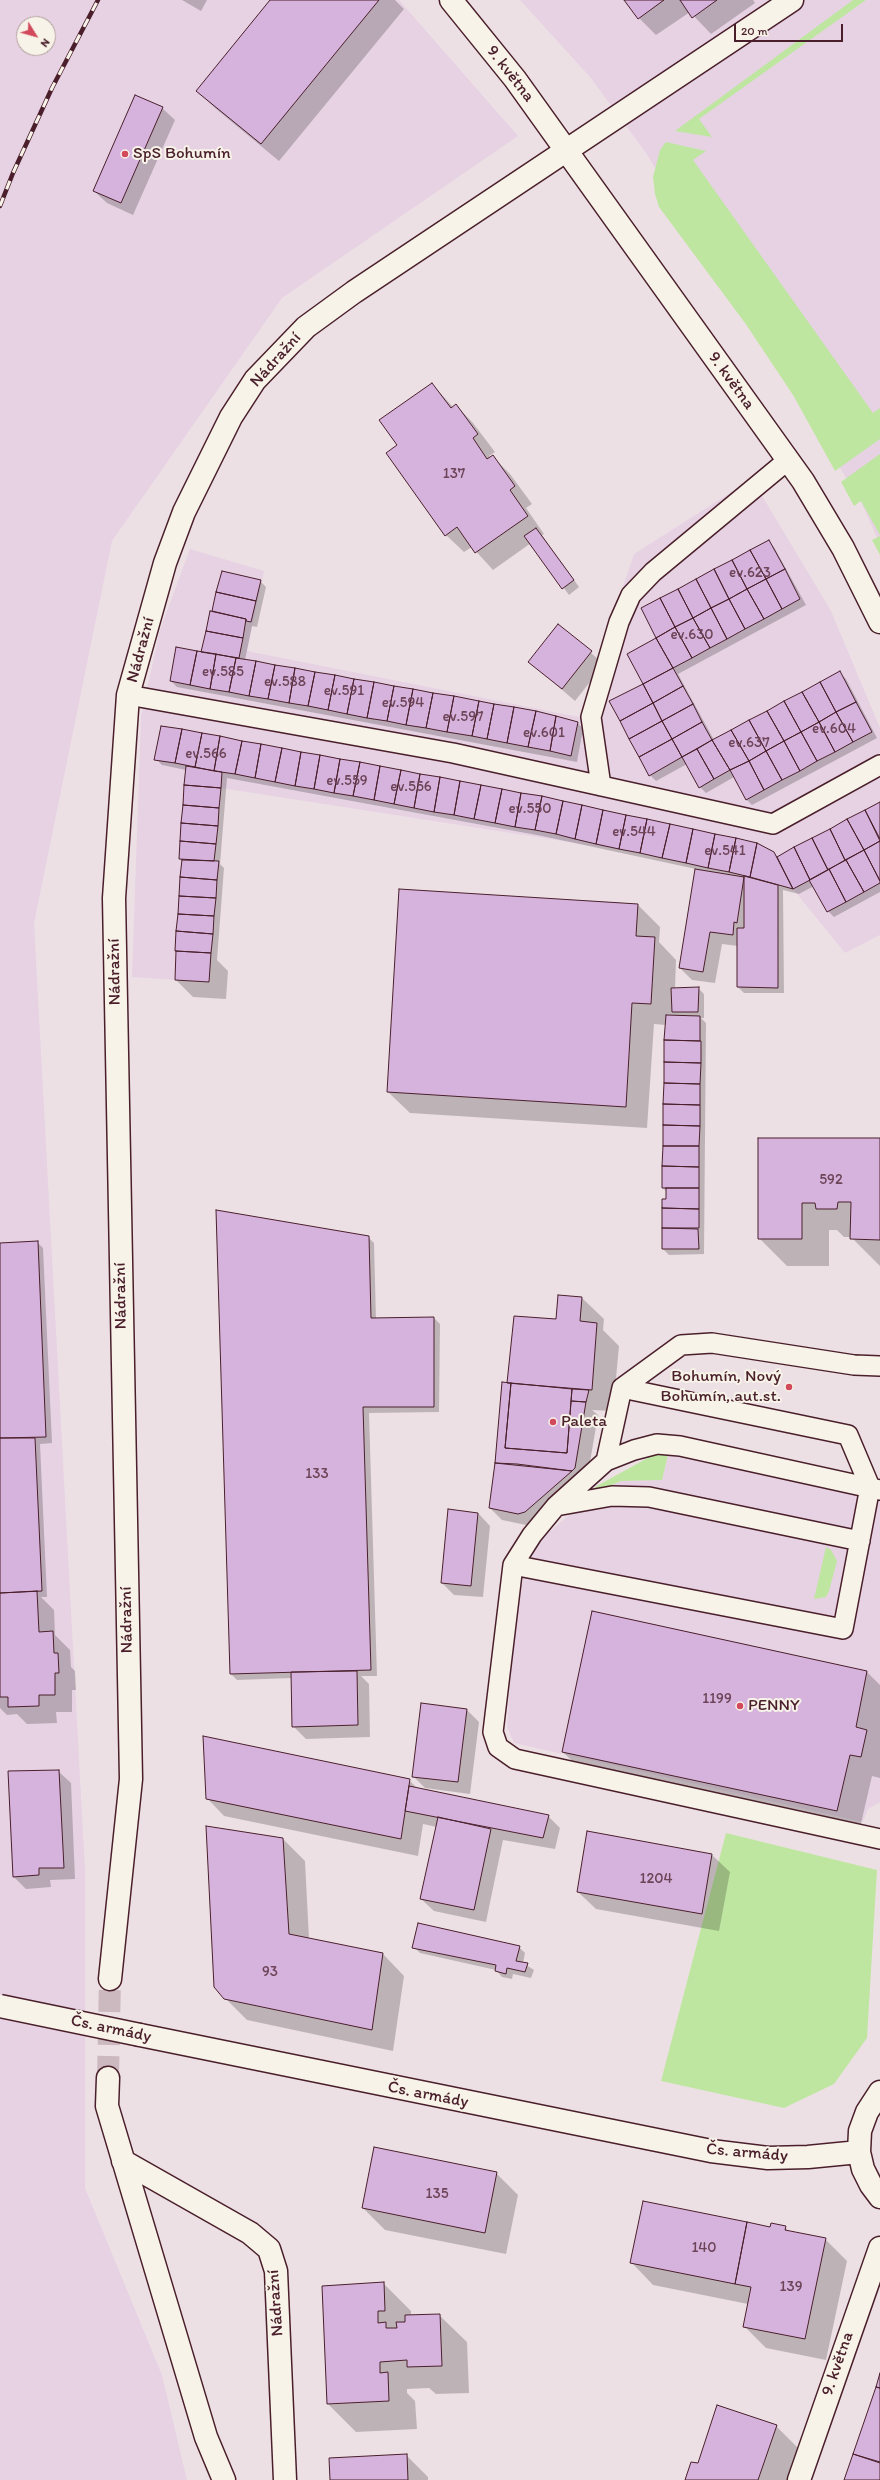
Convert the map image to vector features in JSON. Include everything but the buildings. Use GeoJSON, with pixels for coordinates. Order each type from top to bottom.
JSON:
{"type":"FeatureCollection","features":[{"type":"Feature","properties":{"kind":"street","name":"9. května"},"geometry":{"type":"LineString","coordinates":[[451,0],[515,79],[788,460],[843,548],[880,622]]}},
{"type":"Feature","properties":{"kind":"street"},"geometry":{"type":"LineString","coordinates":[[567,150],[792,0]]}},
{"type":"Feature","properties":{"kind":"street","name":"Nádražní"},"geometry":{"type":"LineString","coordinates":[[110,1979],[131,1779],[114,898],[128,695],[165,563],[184,512],[215,447],[255,380],[280,351],[318,318],[360,288],[567,150]]}},
{"type":"Feature","properties":{"kind":"street","name":"Čs. armády"},"geometry":{"type":"LineString","coordinates":[[0,2006],[710,2151],[768,2158],[808,2157],[859,2152]]}},
{"type":"Feature","properties":{"kind":"street"},"geometry":{"type":"LineString","coordinates":[[108,2078],[107,2106],[206,2437],[224,2480]]}},
{"type":"Feature","properties":{"kind":"street"},"geometry":{"type":"LineString","coordinates":[[880,2092],[866,2112],[860,2131],[859,2152],[866,2174],[880,2197]]}},
{"type":"Feature","properties":{"kind":"street","name":"Nádražní"},"geometry":{"type":"LineString","coordinates":[[123,2161],[250,2233],[269,2249],[276,2271],[285,2480]]}},
{"type":"Feature","properties":{"kind":"street","name":"9. května"},"geometry":{"type":"LineString","coordinates":[[799,2480],[880,2248]]}},
{"type":"Feature","properties":{"kind":"lane"},"geometry":{"type":"LineString","coordinates":[[601,786],[592,717],[619,622],[631,595],[653,572],[788,460]]}},
{"type":"Feature","properties":{"kind":"lane"},"geometry":{"type":"LineString","coordinates":[[128,695],[453,753],[773,824],[880,765]]}},
{"type":"Feature","properties":{"kind":"lane"},"geometry":{"type":"LineString","coordinates":[[606,1461],[622,1388],[681,1345],[712,1343],[854,1365],[880,1366]]}},
{"type":"Feature","properties":{"kind":"lane"},"geometry":{"type":"LineString","coordinates":[[514,1565],[843,1629],[860,1541],[875,1489],[848,1435],[622,1388]]}},
{"type":"Feature","properties":{"kind":"lane"},"geometry":{"type":"LineString","coordinates":[[875,1489],[680,1446],[657,1444],[634,1450],[606,1461],[556,1506],[532,1535],[514,1565],[493,1732],[498,1747],[507,1755],[515,1759],[880,1839]]}},
{"type":"Feature","properties":{"kind":"lane"},"geometry":{"type":"LineString","coordinates":[[556,1506],[612,1496],[649,1497],[860,1541]]}},
{"type":"Feature","properties":{"kind":"shaded area"},"geometry":{"type":"Polygon","coordinates":[[[0,0],[399,0],[518,136],[282,298],[112,541],[34,923],[85,1870],[85,2188],[162,2375],[187,2480],[0,2480],[0,0]]]}},
{"type":"Feature","properties":{"kind":"shaded area"},"geometry":{"type":"Polygon","coordinates":[[[520,0],[880,0],[880,544],[861,502],[646,153],[590,77],[520,0]]]}},
{"type":"Feature","properties":{"kind":"shaded area"},"geometry":{"type":"Polygon","coordinates":[[[752,479],[831,611],[880,728],[880,935],[845,953],[793,889],[750,877],[640,853],[221,788],[214,861],[219,861],[209,982],[132,977],[141,717],[160,630],[190,549],[264,571],[247,651],[579,717],[634,554],[752,479]]]}},
{"type":"Feature","properties":{"kind":"shaded area"},"geometry":{"type":"Polygon","coordinates":[[[668,1455],[880,1501],[880,1802],[868,1809],[863,1822],[514,1743],[507,1727],[514,1625],[521,1586],[537,1542],[598,1491],[621,1481],[662,1480],[668,1455]]]}},
{"type":"Feature","properties":{"kind":"green space"},"geometry":{"type":"Polygon","coordinates":[[[853,0],[866,0],[699,119],[712,137],[675,131],[853,0]]]}},
{"type":"Feature","properties":{"kind":"green space"},"geometry":{"type":"Polygon","coordinates":[[[666,142],[706,151],[693,160],[873,413],[880,408],[880,439],[835,471],[793,395],[745,323],[659,207],[655,194],[653,177],[660,150],[666,142]]]}},
{"type":"Feature","properties":{"kind":"green space"},"geometry":{"type":"Polygon","coordinates":[[[880,454],[880,535],[861,501],[854,506],[841,482],[880,454]]]}},
{"type":"Feature","properties":{"kind":"green space"},"geometry":{"type":"Polygon","coordinates":[[[880,536],[880,555],[872,540],[880,536]]]}},
{"type":"Feature","properties":{"kind":"green space"},"geometry":{"type":"Polygon","coordinates":[[[653,1455],[668,1455],[662,1480],[621,1481],[598,1491],[595,1487],[653,1455]]]}},
{"type":"Feature","properties":{"kind":"green space"},"geometry":{"type":"Polygon","coordinates":[[[826,1547],[831,1550],[837,1561],[826,1597],[814,1599],[826,1547]]]}},
{"type":"Feature","properties":{"kind":"green space"},"geometry":{"type":"Polygon","coordinates":[[[726,1833],[877,1870],[867,2038],[834,2084],[784,2108],[661,2081],[726,1833]]]}},
{"type":"Feature","properties":{"kind":"tunnel"},"geometry":{"type":"LineString","coordinates":[[108,2078],[110,1979]]}},
{"type":"Feature","properties":{"kind":"railway"},"geometry":{"type":"LineString","coordinates":[[0,206],[13,173],[52,88],[98,0]]}},
{"type":"Feature","properties":{"kind":"place","name":"SpS Bohumín"},"geometry":{"type":"Point","coordinates":[125,154]}},
{"type":"Feature","properties":{"kind":"place","name":"Bohumín, Nový Bohumín, aut.st."},"geometry":{"type":"Point","coordinates":[789,1387]}},
{"type":"Feature","properties":{"kind":"place","name":"Paleta"},"geometry":{"type":"Point","coordinates":[553,1422]}},
{"type":"Feature","properties":{"kind":"place","name":"PENNY"},"geometry":{"type":"Point","coordinates":[740,1706]}}]}
